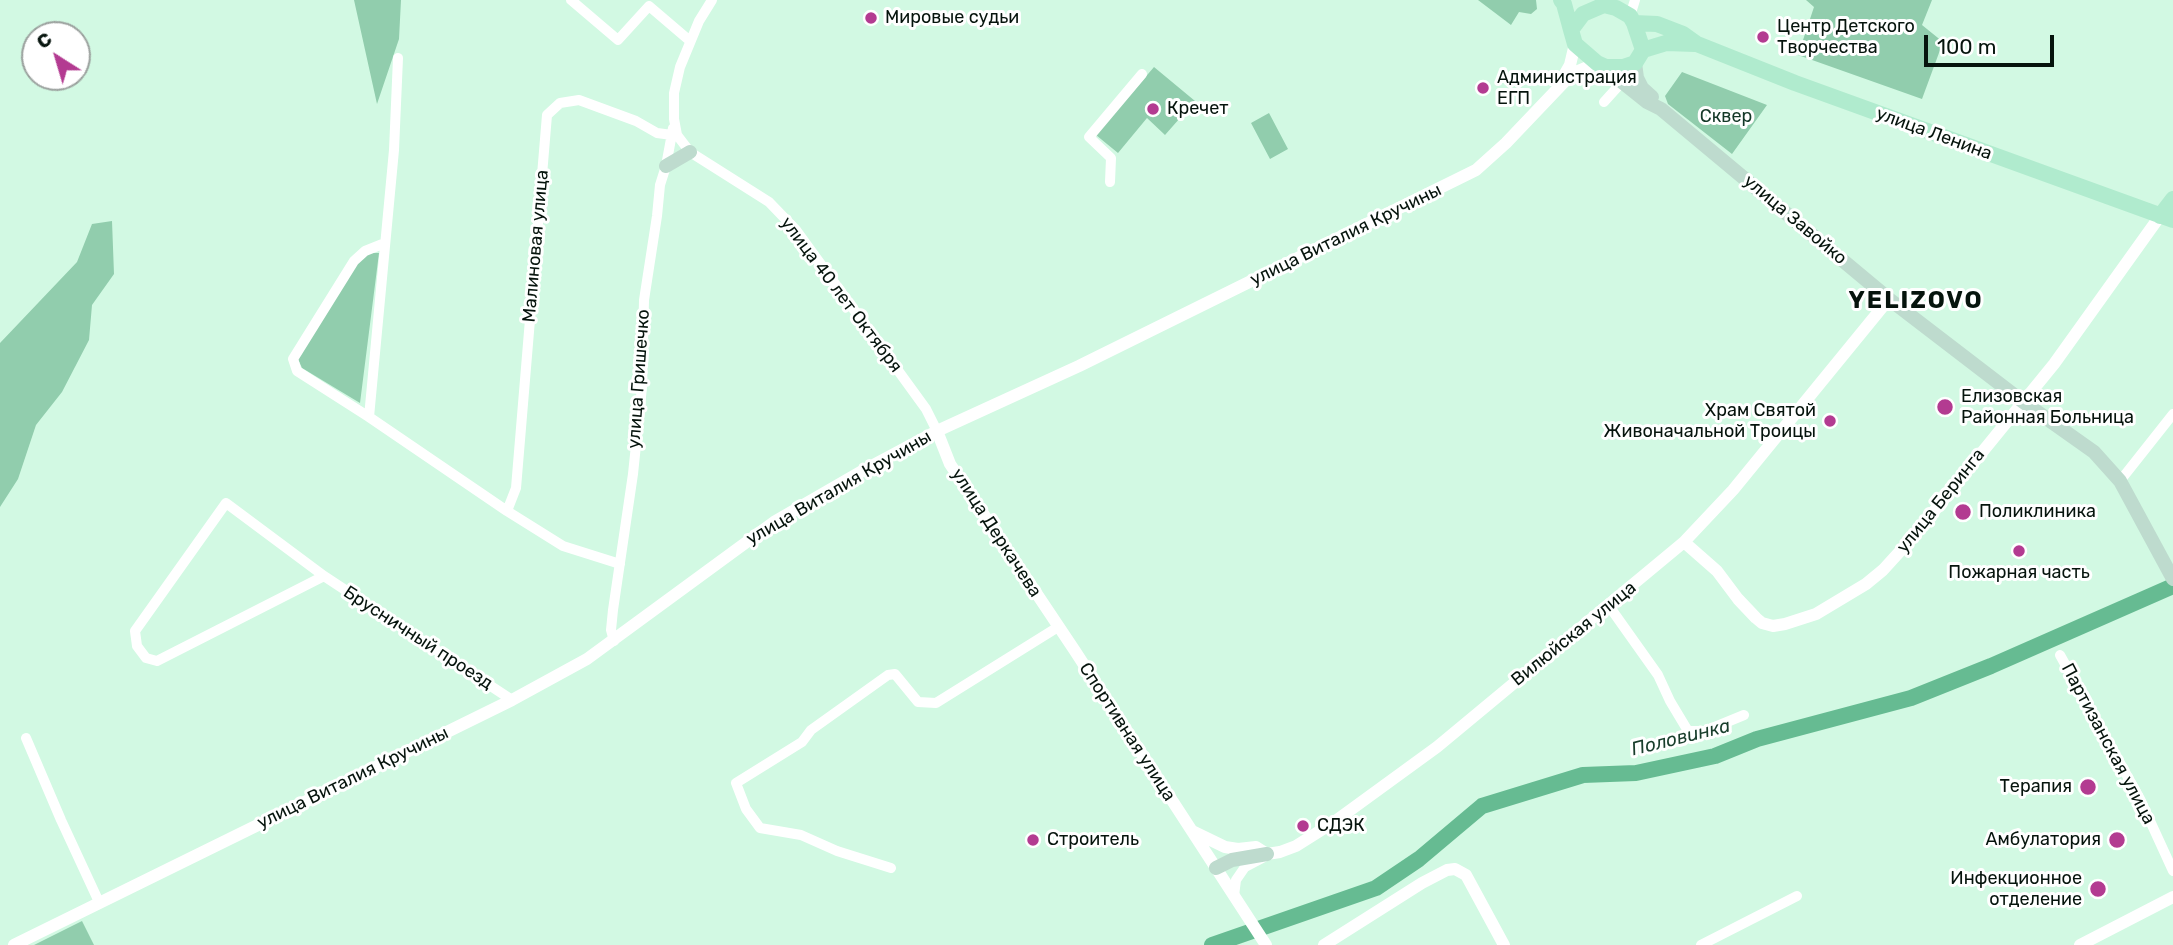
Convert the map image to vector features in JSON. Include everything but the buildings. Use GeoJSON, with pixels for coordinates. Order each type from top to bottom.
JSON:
{"type":"FeatureCollection","features":[{"type":"Feature","properties":{"kind":"main road"},"geometry":{"type":"LineString","coordinates":[[1562,0],[1573,37],[1601,65]]}},
{"type":"Feature","properties":{"kind":"main road"},"geometry":{"type":"LineString","coordinates":[[1573,37],[1583,14],[1617,9],[1639,57]]}},
{"type":"Feature","properties":{"kind":"main road","name":"улица Ленина"},"geometry":{"type":"LineString","coordinates":[[1617,9],[1812,89],[2166,218]]}},
{"type":"Feature","properties":{"kind":"main road","name":"улица Ленина"},"geometry":{"type":"LineString","coordinates":[[1601,65],[1623,67],[1667,43],[1698,44]]}},
{"type":"Feature","properties":{"kind":"main road","name":"улица Завойко"},"geometry":{"type":"LineString","coordinates":[[1639,57],[1637,78],[1642,88],[1661,109]]}},
{"type":"Feature","properties":{"kind":"main road","name":"улица Завойко"},"geometry":{"type":"LineString","coordinates":[[1601,65],[1647,102],[1661,109],[1889,299],[2022,401],[2094,452],[2120,481],[2173,579]]}},
{"type":"Feature","properties":{"kind":"main road"},"geometry":{"type":"LineString","coordinates":[[666,166],[690,152]]}},
{"type":"Feature","properties":{"kind":"main road","name":"улица Беринга"},"geometry":{"type":"LineString","coordinates":[[2166,218],[2173,199]]}},
{"type":"Feature","properties":{"kind":"main road"},"geometry":{"type":"LineString","coordinates":[[1216,868],[1231,860],[1268,854]]}},
{"type":"Feature","properties":{"kind":"street"},"geometry":{"type":"LineString","coordinates":[[572,0],[618,40],[649,6],[690,41]]}},
{"type":"Feature","properties":{"kind":"street"},"geometry":{"type":"LineString","coordinates":[[690,152],[677,135],[674,93],[680,66],[690,41],[712,0]]}},
{"type":"Feature","properties":{"kind":"street"},"geometry":{"type":"LineString","coordinates":[[1617,9],[1635,0]]}},
{"type":"Feature","properties":{"kind":"street","name":"улица Виталия Кручины"},"geometry":{"type":"LineString","coordinates":[[1551,94],[1570,65],[1573,37]]}},
{"type":"Feature","properties":{"kind":"street"},"geometry":{"type":"LineString","coordinates":[[369,417],[394,150],[398,58]]}},
{"type":"Feature","properties":{"kind":"street","name":"улица Виталия Кручины"},"geometry":{"type":"LineString","coordinates":[[14,945],[512,700],[587,659],[749,538],[853,476],[937,431],[1079,366],[1476,170],[1506,143],[1551,94],[1578,71],[1601,65]]}},
{"type":"Feature","properties":{"kind":"street"},"geometry":{"type":"LineString","coordinates":[[1110,182],[1111,159],[1089,137],[1142,74]]}},
{"type":"Feature","properties":{"kind":"street"},"geometry":{"type":"LineString","coordinates":[[1604,102],[1622,82]]}},
{"type":"Feature","properties":{"kind":"street","name":"Малиновая улица"},"geometry":{"type":"LineString","coordinates":[[507,511],[516,488],[547,115],[560,103],[579,100],[636,121],[657,133],[672,135]]}},
{"type":"Feature","properties":{"kind":"street","name":"улица Гришечко"},"geometry":{"type":"LineString","coordinates":[[614,641],[611,629],[641,402],[644,300],[660,185],[674,119]]}},
{"type":"Feature","properties":{"kind":"street","name":"улица 40 лет Октября"},"geometry":{"type":"LineString","coordinates":[[690,152],[769,202],[796,230],[926,409],[937,431]]}},
{"type":"Feature","properties":{"kind":"street","name":"улица Беринга"},"geometry":{"type":"LineString","coordinates":[[1684,542],[1717,570],[1762,623],[1773,626],[1816,614],[1858,589],[1883,569],[1913,537],[2166,218]]}},
{"type":"Feature","properties":{"kind":"street"},"geometry":{"type":"LineString","coordinates":[[385,243],[365,251],[354,261],[293,359],[297,371],[563,546],[620,564]]}},
{"type":"Feature","properties":{"kind":"street","name":"Вилюйская улица"},"geometry":{"type":"LineString","coordinates":[[1192,831],[1219,845],[1238,849],[1256,847],[1268,854],[1296,846],[1334,822],[1437,747],[1684,542],[1733,490],[1889,299]]}},
{"type":"Feature","properties":{"kind":"street"},"geometry":{"type":"LineString","coordinates":[[2120,481],[2173,414]]}},
{"type":"Feature","properties":{"kind":"street","name":"улица Деркачева"},"geometry":{"type":"LineString","coordinates":[[937,431],[950,464],[1060,629]]}},
{"type":"Feature","properties":{"kind":"street","name":"Брусничный проезд"},"geometry":{"type":"LineString","coordinates":[[324,576],[157,661],[146,658],[137,646],[135,631],[226,503],[324,576],[512,700]]}},
{"type":"Feature","properties":{"kind":"street"},"geometry":{"type":"LineString","coordinates":[[1609,606],[1658,675],[1688,731],[1705,731],[1744,715]]}},
{"type":"Feature","properties":{"kind":"street"},"geometry":{"type":"LineString","coordinates":[[891,868],[837,852],[801,835],[760,828],[746,809],[736,783],[802,741],[811,730],[888,675],[895,674],[918,702],[936,703],[1060,629]]}},
{"type":"Feature","properties":{"kind":"street","name":"Спортивная улица"},"geometry":{"type":"LineString","coordinates":[[1060,629],[1265,943]]}},
{"type":"Feature","properties":{"kind":"street","name":"Партизанская улица"},"geometry":{"type":"LineString","coordinates":[[2060,655],[2140,799],[2173,871]]}},
{"type":"Feature","properties":{"kind":"street"},"geometry":{"type":"LineString","coordinates":[[26,738],[99,902]]}},
{"type":"Feature","properties":{"kind":"street"},"geometry":{"type":"LineString","coordinates":[[1236,899],[1236,880],[1245,867],[1268,854]]}},
{"type":"Feature","properties":{"kind":"street"},"geometry":{"type":"LineString","coordinates":[[1324,945],[1422,883],[1447,870],[1455,869],[1466,875],[1504,945]]}},
{"type":"Feature","properties":{"kind":"street"},"geometry":{"type":"LineString","coordinates":[[1701,945],[1797,896]]}},
{"type":"Feature","properties":{"kind":"street"},"geometry":{"type":"LineString","coordinates":[[2080,945],[2173,897]]}},
{"type":"Feature","properties":{"kind":"green space"},"geometry":{"type":"Polygon","coordinates":[[[354,0],[401,0],[399,39],[377,104],[354,0]]]}},
{"type":"Feature","properties":{"kind":"green space"},"geometry":{"type":"Polygon","coordinates":[[[1478,0],[1536,0],[1537,9],[1531,14],[1519,12],[1511,25],[1478,0]]]}},
{"type":"Feature","properties":{"kind":"green space"},"geometry":{"type":"Polygon","coordinates":[[[1806,0],[1932,0],[1922,25],[1943,42],[1922,99],[1798,55],[1814,7],[1806,0]]]}},
{"type":"Feature","properties":{"kind":"green space","name":"Кречет"},"geometry":{"type":"Polygon","coordinates":[[[1154,67],[1195,101],[1165,135],[1147,118],[1118,153],[1096,135],[1154,67]]]}},
{"type":"Feature","properties":{"kind":"green space","name":"Сквер"},"geometry":{"type":"Polygon","coordinates":[[[1682,72],[1767,105],[1732,154],[1668,104],[1665,96],[1682,72]]]}},
{"type":"Feature","properties":{"kind":"green space"},"geometry":{"type":"Polygon","coordinates":[[[1269,113],[1288,149],[1270,159],[1251,123],[1269,113]]]}},
{"type":"Feature","properties":{"kind":"green space"},"geometry":{"type":"Polygon","coordinates":[[[112,221],[114,274],[92,305],[89,340],[62,392],[36,425],[18,479],[0,507],[0,343],[77,262],[92,224],[112,221]]]}},
{"type":"Feature","properties":{"kind":"green space"},"geometry":{"type":"Polygon","coordinates":[[[368,253],[379,253],[360,403],[302,368],[298,359],[355,265],[368,253]]]}},
{"type":"Feature","properties":{"kind":"green space"},"geometry":{"type":"Polygon","coordinates":[[[82,921],[94,945],[34,945],[82,921]]]}},
{"type":"Feature","properties":{"kind":"waterway","name":"Половинка"},"geometry":{"type":"LineString","coordinates":[[1212,945],[1376,888],[1419,859],[1482,806],[1583,775],[1636,773],[1715,756],[1757,739],[1911,698],[2173,586]]}},
{"type":"Feature","properties":{"kind":"place","name":"Мировые судьи"},"geometry":{"type":"Point","coordinates":[871,18]}},
{"type":"Feature","properties":{"kind":"place","name":"Центр Детского Творчества"},"geometry":{"type":"Point","coordinates":[1763,37]}},
{"type":"Feature","properties":{"kind":"place","name":"Администрация ЕГП"},"geometry":{"type":"Point","coordinates":[1483,88]}},
{"type":"Feature","properties":{"kind":"place","name":"Кречет"},"geometry":{"type":"Point","coordinates":[1153,109]}},
{"type":"Feature","properties":{"kind":"place","name":"Елизовская Районная Больница"},"geometry":{"type":"Point","coordinates":[1945,407]}},
{"type":"Feature","properties":{"kind":"place","name":"Храм Святой Живоначальной Троицы"},"geometry":{"type":"Point","coordinates":[1830,421]}},
{"type":"Feature","properties":{"kind":"place","name":"Поликлиника"},"geometry":{"type":"Point","coordinates":[1963,512]}},
{"type":"Feature","properties":{"kind":"place","name":"Пожарная часть"},"geometry":{"type":"Point","coordinates":[2019,551]}},
{"type":"Feature","properties":{"kind":"place","name":"Терапия"},"geometry":{"type":"Point","coordinates":[2088,787]}},
{"type":"Feature","properties":{"kind":"place","name":"СДЭК"},"geometry":{"type":"Point","coordinates":[1303,826]}},
{"type":"Feature","properties":{"kind":"place","name":"Строитель"},"geometry":{"type":"Point","coordinates":[1033,840]}},
{"type":"Feature","properties":{"kind":"place","name":"Амбулатория"},"geometry":{"type":"Point","coordinates":[2117,840]}},
{"type":"Feature","properties":{"kind":"place","name":"Инфекционное отделение"},"geometry":{"type":"Point","coordinates":[2098,889]}},
{"type":"Feature","properties":{"kind":"district","name":"YELIZOVO"},"geometry":{"type":"Point","coordinates":[1916,301]}}]}
